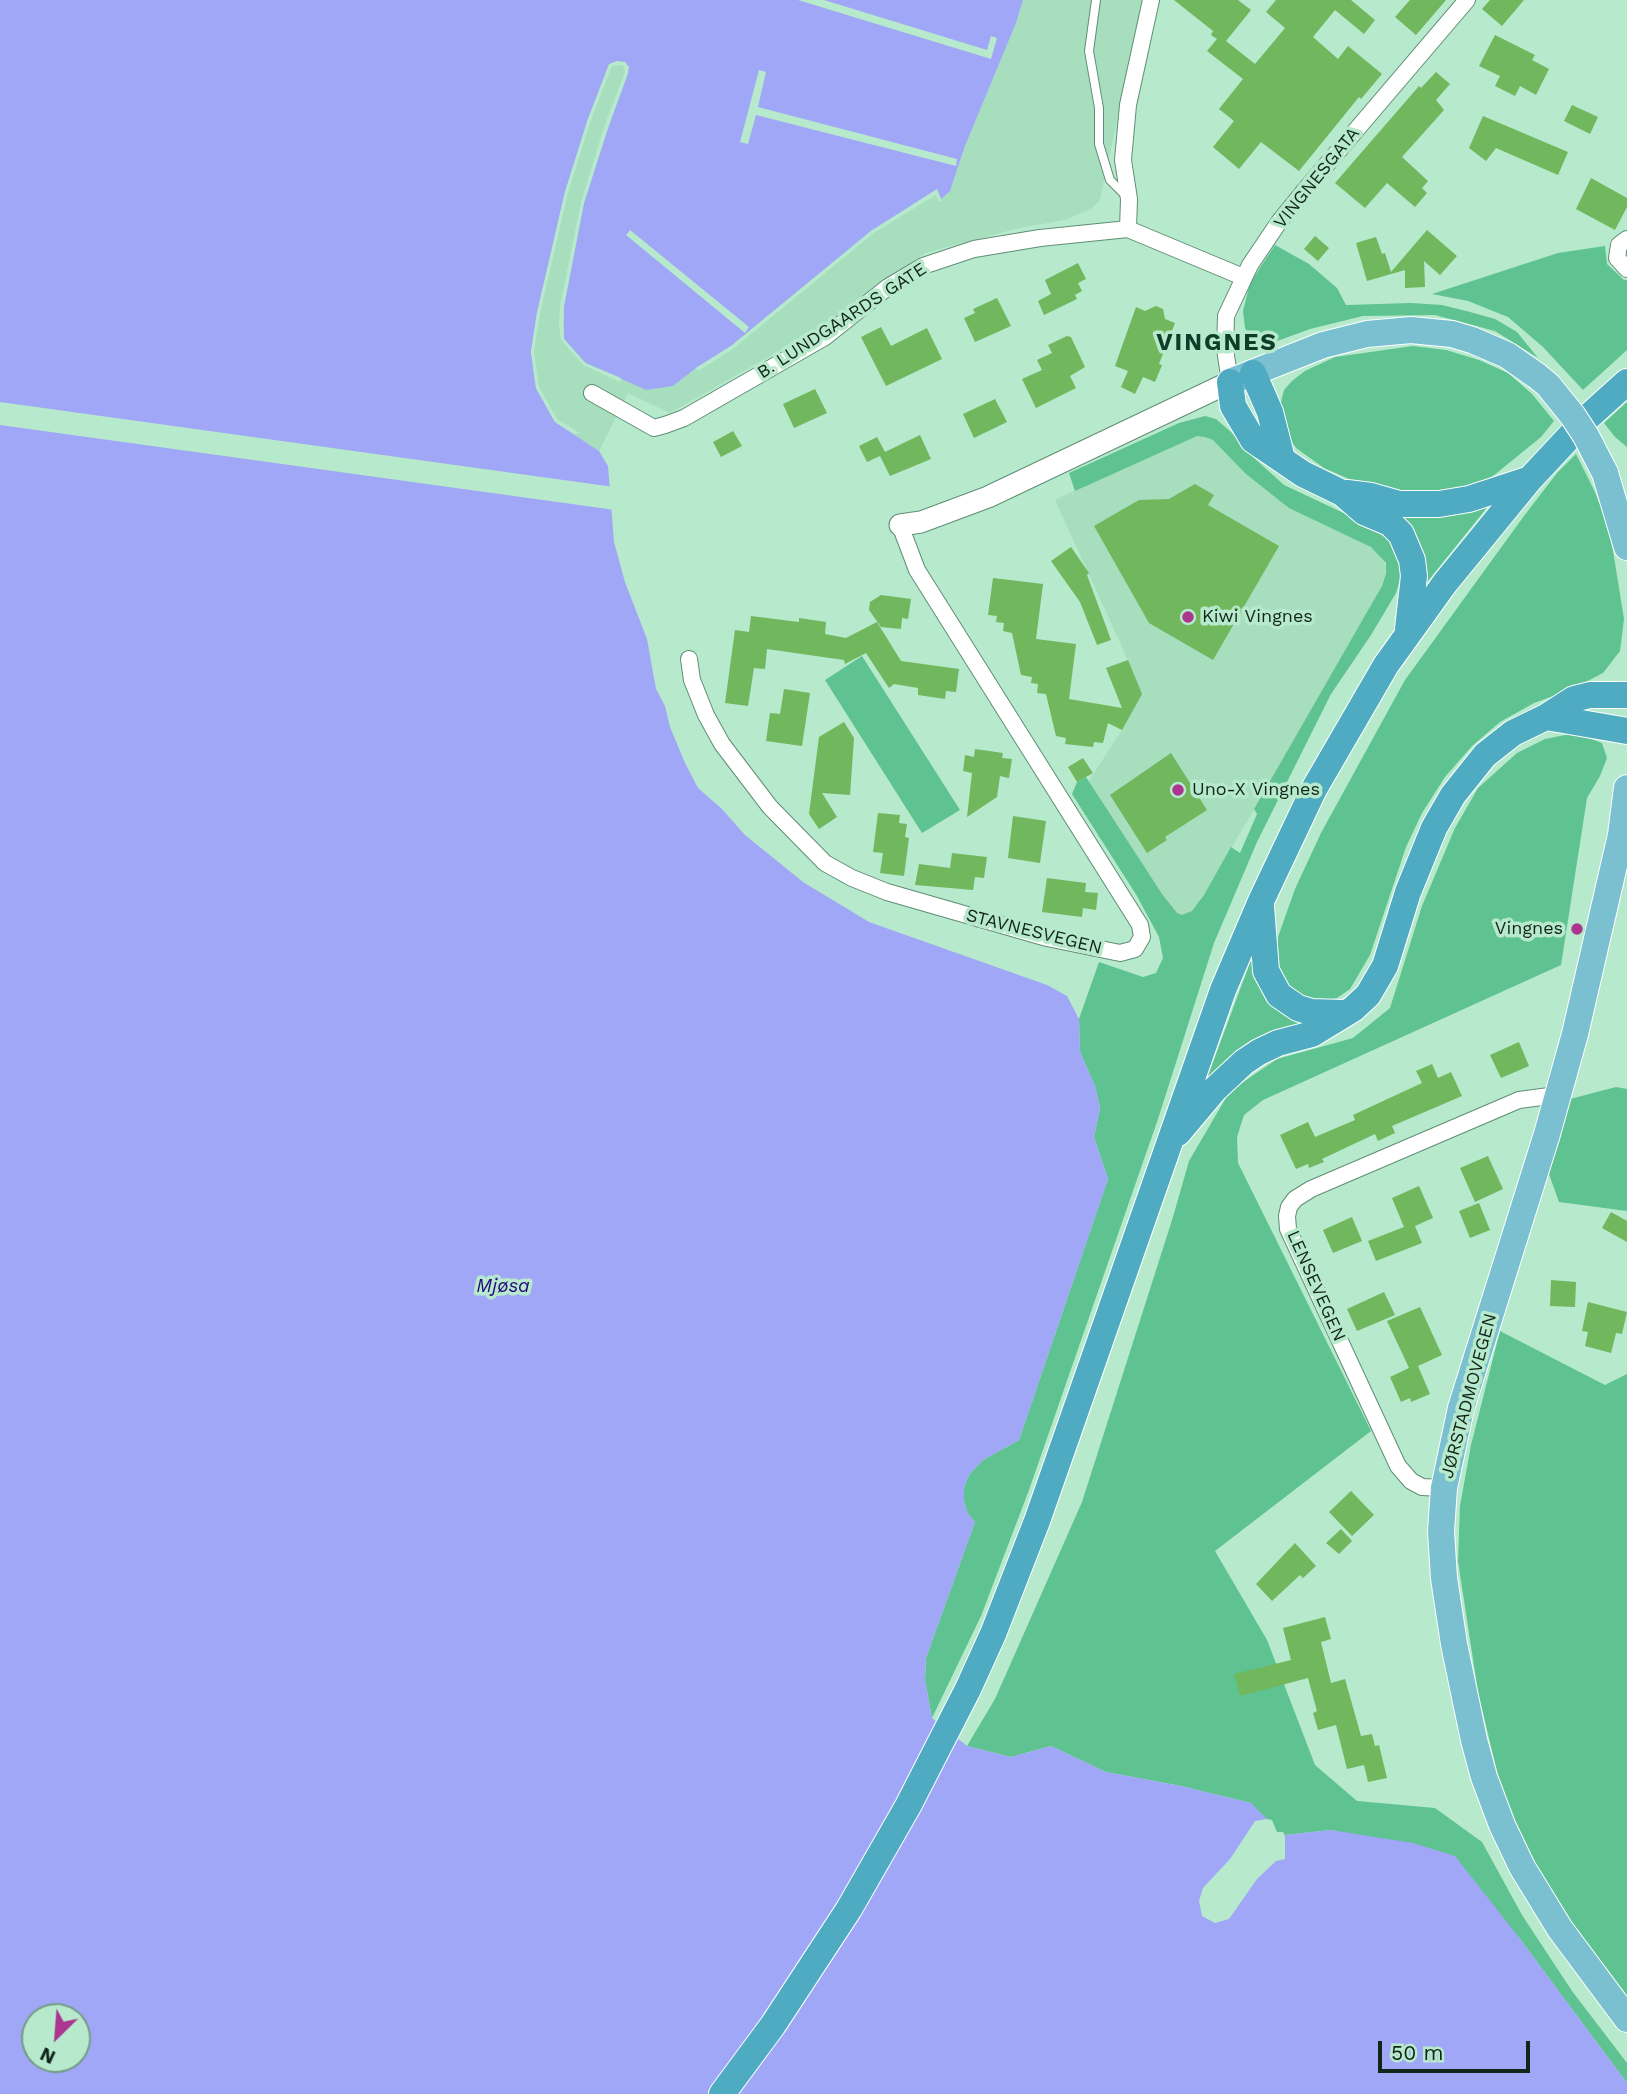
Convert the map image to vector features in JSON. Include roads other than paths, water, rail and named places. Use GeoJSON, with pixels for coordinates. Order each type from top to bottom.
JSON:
{"type":"FeatureCollection","features":[{"type":"Feature","properties":{"kind":"highway"},"geometry":{"type":"LineString","coordinates":[[1241,377],[1233,406],[1253,440],[1303,474],[1342,493],[1364,512],[1390,523],[1401,534],[1408,546],[1414,576],[1408,634]]}},
{"type":"Feature","properties":{"kind":"highway"},"geometry":{"type":"LineString","coordinates":[[722,2094],[815,1962],[866,1880],[925,1775],[993,1634],[1037,1521],[1223,990],[1314,789],[1337,747],[1408,634],[1466,555],[1530,479],[1587,418],[1627,382]]}},
{"type":"Feature","properties":{"kind":"highway"},"geometry":{"type":"LineString","coordinates":[[1342,493],[1399,503],[1439,505],[1469,499],[1530,479]]}},
{"type":"Feature","properties":{"kind":"highway"},"geometry":{"type":"LineString","coordinates":[[1170,1143],[1215,1089],[1244,1062],[1278,1043],[1312,1034],[1368,995],[1380,976],[1416,870],[1434,828],[1475,766],[1500,743],[1574,699],[1590,695],[1627,695]]}},
{"type":"Feature","properties":{"kind":"highway"},"geometry":{"type":"LineString","coordinates":[[1546,717],[1627,731]]}},
{"type":"Feature","properties":{"kind":"highway"},"geometry":{"type":"LineString","coordinates":[[1261,901],[1266,971],[1279,995],[1298,1008],[1311,1012],[1344,1013]]}},
{"type":"Feature","properties":{"kind":"main road"},"geometry":{"type":"LineString","coordinates":[[1241,377],[1323,345],[1367,334],[1411,330],[1452,334],[1507,355],[1548,385],[1591,444],[1605,473],[1627,547]]}},
{"type":"Feature","properties":{"kind":"main road","name":"JØRSTADMOVEGEN"},"geometry":{"type":"LineString","coordinates":[[1627,788],[1621,835],[1593,960],[1558,1095],[1465,1396],[1444,1488],[1441,1531],[1444,1578],[1454,1644],[1484,1777],[1502,1825],[1536,1892],[1562,1933],[1627,2020]]}},
{"type":"Feature","properties":{"kind":"street"},"geometry":{"type":"LineString","coordinates":[[1151,0],[1128,105],[1123,160],[1129,199],[1128,229],[1243,277]]}},
{"type":"Feature","properties":{"kind":"street","name":"VINGNESGATA"},"geometry":{"type":"LineString","coordinates":[[1241,377],[1224,332],[1226,316],[1243,277],[1287,211],[1467,0]]}},
{"type":"Feature","properties":{"kind":"street","name":"B. LUNDGAARDS GATE"},"geometry":{"type":"LineString","coordinates":[[592,393],[654,428],[665,425],[684,418],[825,337],[871,299],[923,266],[974,249],[1040,238],[1128,229]]}},
{"type":"Feature","properties":{"kind":"street"},"geometry":{"type":"LineString","coordinates":[[1627,239],[1619,245],[1617,251],[1620,264],[1627,269]]}},
{"type":"Feature","properties":{"kind":"street"},"geometry":{"type":"LineString","coordinates":[[900,525],[921,522],[988,498],[1241,377]]}},
{"type":"Feature","properties":{"kind":"street","name":"STAVNESVEGEN"},"geometry":{"type":"LineString","coordinates":[[689,659],[692,680],[706,715],[722,744],[770,807],[825,863],[852,878],[887,891],[1022,931],[1120,953],[1135,949],[1142,937],[1140,925],[917,570],[900,525]]}},
{"type":"Feature","properties":{"kind":"street","name":"LENSEVEGEN"},"geometry":{"type":"LineString","coordinates":[[1444,1488],[1422,1488],[1411,1481],[1398,1466],[1288,1229],[1289,1207],[1295,1199],[1311,1189],[1519,1100],[1558,1095]]}},
{"type":"Feature","properties":{"kind":"lane"},"geometry":{"type":"LineString","coordinates":[[1096,0],[1089,51],[1098,99],[1099,144],[1110,180],[1129,199]]}},
{"type":"Feature","properties":{"kind":"water","name":"Mjøsa"},"geometry":{"type":"Polygon","coordinates":[[[0,0],[1023,0],[950,191],[941,199],[937,190],[871,231],[731,346],[673,386],[646,390],[586,363],[564,339],[564,306],[584,202],[628,73],[625,62],[610,64],[588,119],[565,192],[537,313],[531,352],[536,388],[555,422],[599,451],[608,466],[614,542],[625,582],[647,639],[656,689],[665,706],[670,727],[685,763],[698,788],[721,808],[745,835],[803,882],[869,922],[1047,985],[1067,996],[1079,1019],[1080,1052],[1095,1086],[1100,1108],[1094,1137],[1108,1179],[1019,1440],[983,1460],[969,1475],[964,1488],[964,1502],[968,1514],[975,1522],[926,1658],[925,1680],[932,1718],[967,1746],[1011,1757],[1051,1746],[1106,1772],[1251,1803],[1267,1819],[1275,1836],[1331,1830],[1413,1843],[1455,1856],[1627,2083],[1627,2094],[0,2094],[0,0]]]}},
{"type":"Feature","properties":{"kind":"place","name":"Kiwi Vingnes"},"geometry":{"type":"Point","coordinates":[1188,617]}},
{"type":"Feature","properties":{"kind":"place","name":"Uno-X Vingnes"},"geometry":{"type":"Point","coordinates":[1178,790]}},
{"type":"Feature","properties":{"kind":"place","name":"Vingnes"},"geometry":{"type":"Point","coordinates":[1577,929]}},
{"type":"Feature","properties":{"kind":"district","name":"VINGNES"},"geometry":{"type":"Point","coordinates":[1217,343]}}]}
